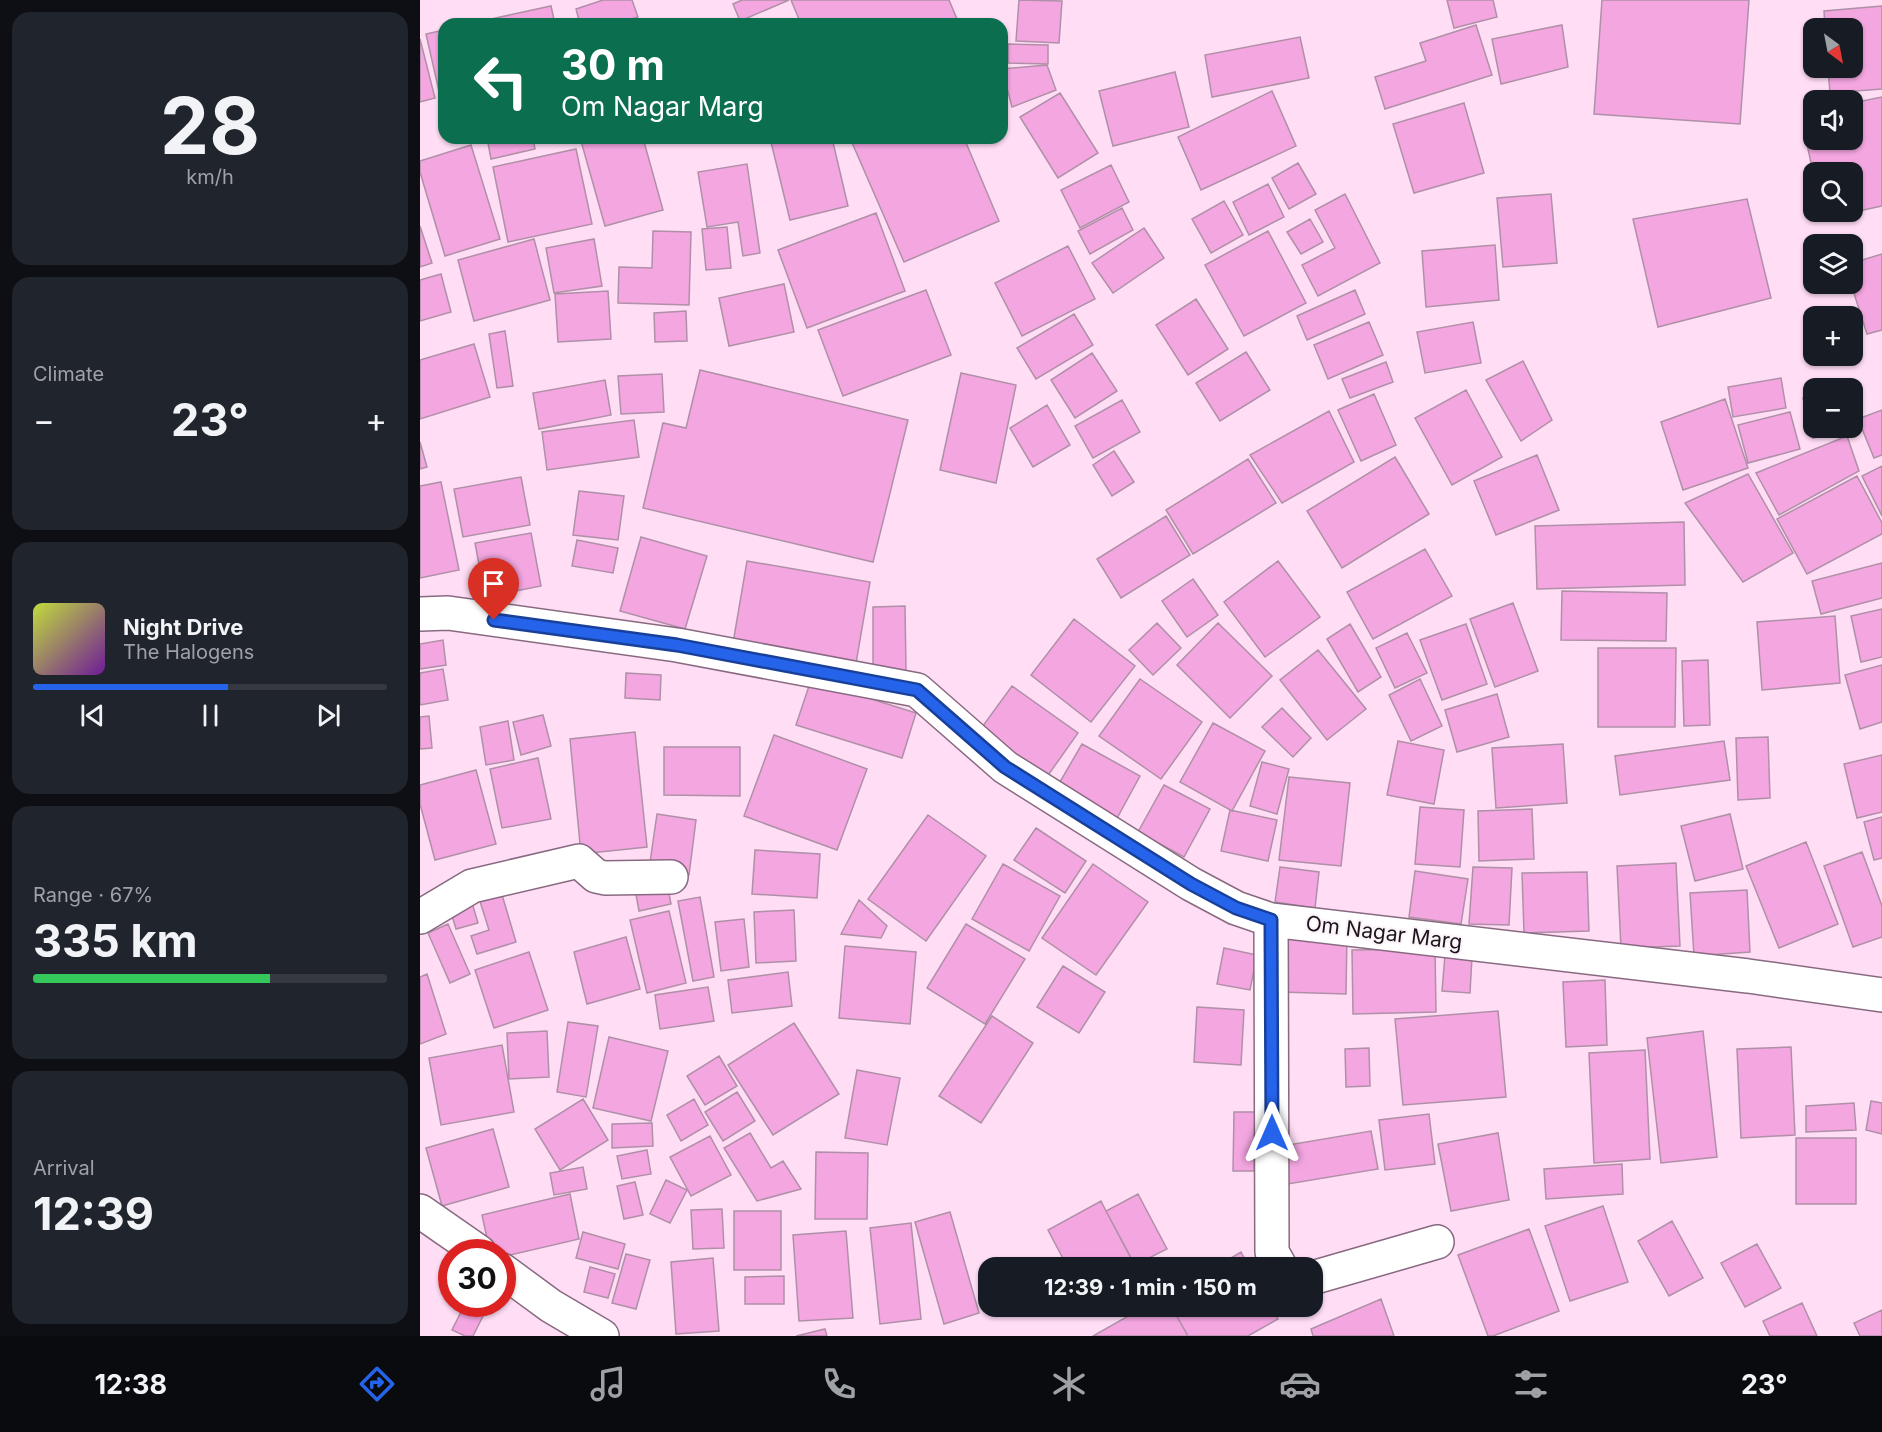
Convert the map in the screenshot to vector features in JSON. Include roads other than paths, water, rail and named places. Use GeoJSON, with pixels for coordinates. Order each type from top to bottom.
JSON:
{"type":"FeatureCollection","features":[{"type":"Feature","properties":{"kind":"street","name":"Om Nagar Marg"},"geometry":{"type":"LineString","coordinates":[[420,614],[448,613],[677,645],[917,690],[1005,767],[1191,884],[1236,908],[1271,920],[1748,976],[1882,995]]}},
{"type":"Feature","properties":{"kind":"street"},"geometry":{"type":"LineString","coordinates":[[420,917],[472,886],[579,861],[596,876],[605,879],[671,877]]}},
{"type":"Feature","properties":{"kind":"street"},"geometry":{"type":"LineString","coordinates":[[1271,920],[1272,1252],[1275,1257]]}},
{"type":"Feature","properties":{"kind":"street"},"geometry":{"type":"LineString","coordinates":[[420,1211],[460,1239]]}},
{"type":"Feature","properties":{"kind":"street"},"geometry":{"type":"LineString","coordinates":[[1323,1275],[1437,1242]]}},
{"type":"Feature","properties":{"kind":"street"},"geometry":{"type":"LineString","coordinates":[[516,1280],[550,1306],[602,1336]]}}]}
